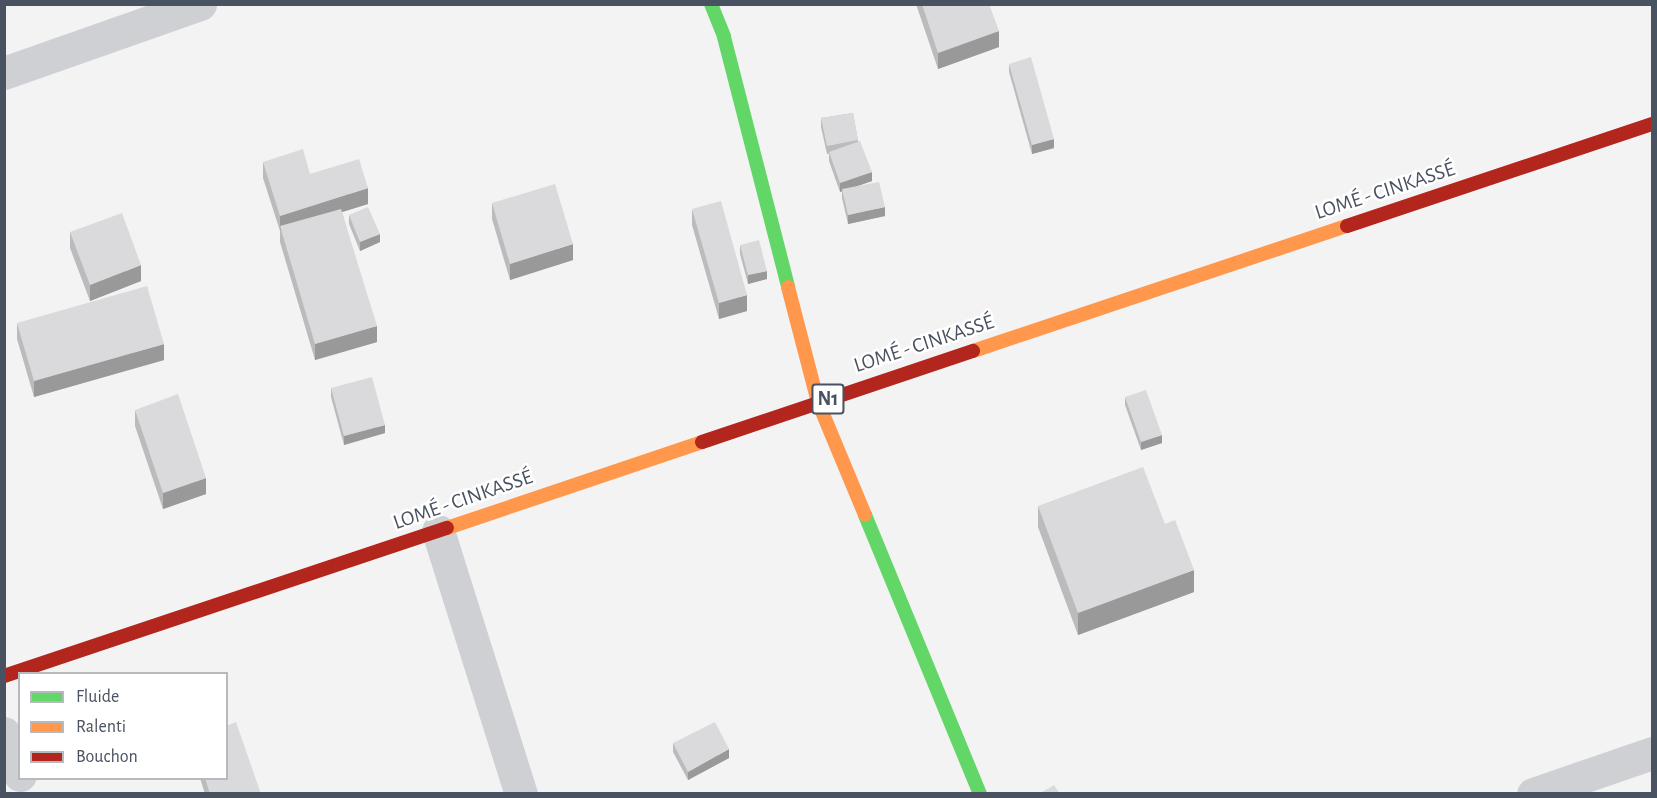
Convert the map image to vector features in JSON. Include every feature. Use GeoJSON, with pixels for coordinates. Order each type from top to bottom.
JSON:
{"type":"FeatureCollection","features":[{"type":"Feature","properties":{"kind":"main road"},"geometry":{"type":"LineString","coordinates":[[711,4],[724,37],[818,402],[980,794]]}},
{"type":"Feature","properties":{"kind":"main road","name":"LOMÉ - CINKASSÉ"},"geometry":{"type":"LineString","coordinates":[[4,676],[1653,124]]}},
{"type":"Feature","properties":{"kind":"street"},"geometry":{"type":"LineString","coordinates":[[4,73],[200,4]]}},
{"type":"Feature","properties":{"kind":"street"},"geometry":{"type":"LineString","coordinates":[[438,531],[521,794]]}},
{"type":"Feature","properties":{"kind":"street"},"geometry":{"type":"LineString","coordinates":[[4,733],[18,772]]}},
{"type":"Feature","properties":{"kind":"street"},"geometry":{"type":"LineString","coordinates":[[1533,794],[1653,753]]}},
{"type":"Feature","properties":{"kind":"building"},"geometry":{"type":"Polygon","coordinates":[[[922,4],[989,4],[999,31],[938,53],[922,4]]]}},
{"type":"Feature","properties":{"kind":"building"},"geometry":{"type":"Polygon","coordinates":[[[1031,57],[1054,139],[1032,145],[1009,64],[1031,57]]]}},
{"type":"Feature","properties":{"kind":"building"},"geometry":{"type":"Polygon","coordinates":[[[853,113],[858,140],[827,146],[821,118],[853,113]]]}},
{"type":"Feature","properties":{"kind":"building"},"geometry":{"type":"Polygon","coordinates":[[[860,141],[872,172],[840,183],[829,152],[860,141]]]}},
{"type":"Feature","properties":{"kind":"building"},"geometry":{"type":"Polygon","coordinates":[[[303,149],[310,174],[359,159],[368,188],[280,216],[263,162],[303,149]]]}},
{"type":"Feature","properties":{"kind":"building"},"geometry":{"type":"Polygon","coordinates":[[[879,182],[885,207],[848,215],[842,189],[879,182]]]}},
{"type":"Feature","properties":{"kind":"building"},"geometry":{"type":"Polygon","coordinates":[[[555,184],[573,244],[510,264],[492,203],[555,184]]]}},
{"type":"Feature","properties":{"kind":"building"},"geometry":{"type":"Polygon","coordinates":[[[721,201],[747,295],[719,303],[692,209],[721,201]]]}},
{"type":"Feature","properties":{"kind":"building"},"geometry":{"type":"Polygon","coordinates":[[[368,207],[380,234],[360,242],[349,215],[368,207]]]}},
{"type":"Feature","properties":{"kind":"building"},"geometry":{"type":"Polygon","coordinates":[[[341,209],[377,326],[315,344],[280,226],[341,209]]]}},
{"type":"Feature","properties":{"kind":"building"},"geometry":{"type":"Polygon","coordinates":[[[122,213],[141,265],[90,285],[70,232],[122,213]]]}},
{"type":"Feature","properties":{"kind":"building"},"geometry":{"type":"Polygon","coordinates":[[[759,240],[767,271],[748,275],[740,245],[759,240]]]}},
{"type":"Feature","properties":{"kind":"building"},"geometry":{"type":"Polygon","coordinates":[[[147,286],[164,344],[34,381],[17,323],[147,286]]]}},
{"type":"Feature","properties":{"kind":"building"},"geometry":{"type":"Polygon","coordinates":[[[372,377],[385,425],[344,436],[331,388],[372,377]]]}},
{"type":"Feature","properties":{"kind":"building"},"geometry":{"type":"Polygon","coordinates":[[[1146,390],[1162,435],[1141,442],[1125,397],[1146,390]]]}},
{"type":"Feature","properties":{"kind":"building"},"geometry":{"type":"Polygon","coordinates":[[[178,394],[206,478],[163,493],[135,410],[178,394]]]}},
{"type":"Feature","properties":{"kind":"building"},"geometry":{"type":"Polygon","coordinates":[[[1143,467],[1165,524],[1175,520],[1194,570],[1078,613],[1038,506],[1143,467]]]}},
{"type":"Feature","properties":{"kind":"building"},"geometry":{"type":"Polygon","coordinates":[[[236,722],[261,794],[210,794],[206,780],[228,780],[228,725],[236,722]]]}},
{"type":"Feature","properties":{"kind":"building"},"geometry":{"type":"Polygon","coordinates":[[[715,722],[729,749],[688,772],[673,743],[715,722]]]}},
{"type":"Feature","properties":{"kind":"building"},"geometry":{"type":"Polygon","coordinates":[[[1054,785],[1060,794],[1039,794],[1054,785]]]}},
{"type":"Feature","properties":{"kind":"traffic: fast"},"geometry":{"type":"LineString","coordinates":[[711,4],[724,37],[788,287]]}},
{"type":"Feature","properties":{"kind":"traffic: fast"},"geometry":{"type":"LineString","coordinates":[[865,515],[980,794]]}},
{"type":"Feature","properties":{"kind":"traffic: slow"},"geometry":{"type":"LineString","coordinates":[[973,351],[1347,226]]}},
{"type":"Feature","properties":{"kind":"traffic: slow"},"geometry":{"type":"LineString","coordinates":[[788,287],[818,402],[865,515]]}},
{"type":"Feature","properties":{"kind":"traffic: slow"},"geometry":{"type":"LineString","coordinates":[[447,528],[702,442]]}},
{"type":"Feature","properties":{"kind":"traffic: jam"},"geometry":{"type":"LineString","coordinates":[[1347,226],[1652,124]]}},
{"type":"Feature","properties":{"kind":"traffic: jam"},"geometry":{"type":"LineString","coordinates":[[702,442],[973,351]]}},
{"type":"Feature","properties":{"kind":"traffic: jam"},"geometry":{"type":"LineString","coordinates":[[4,676],[447,528]]}}]}
